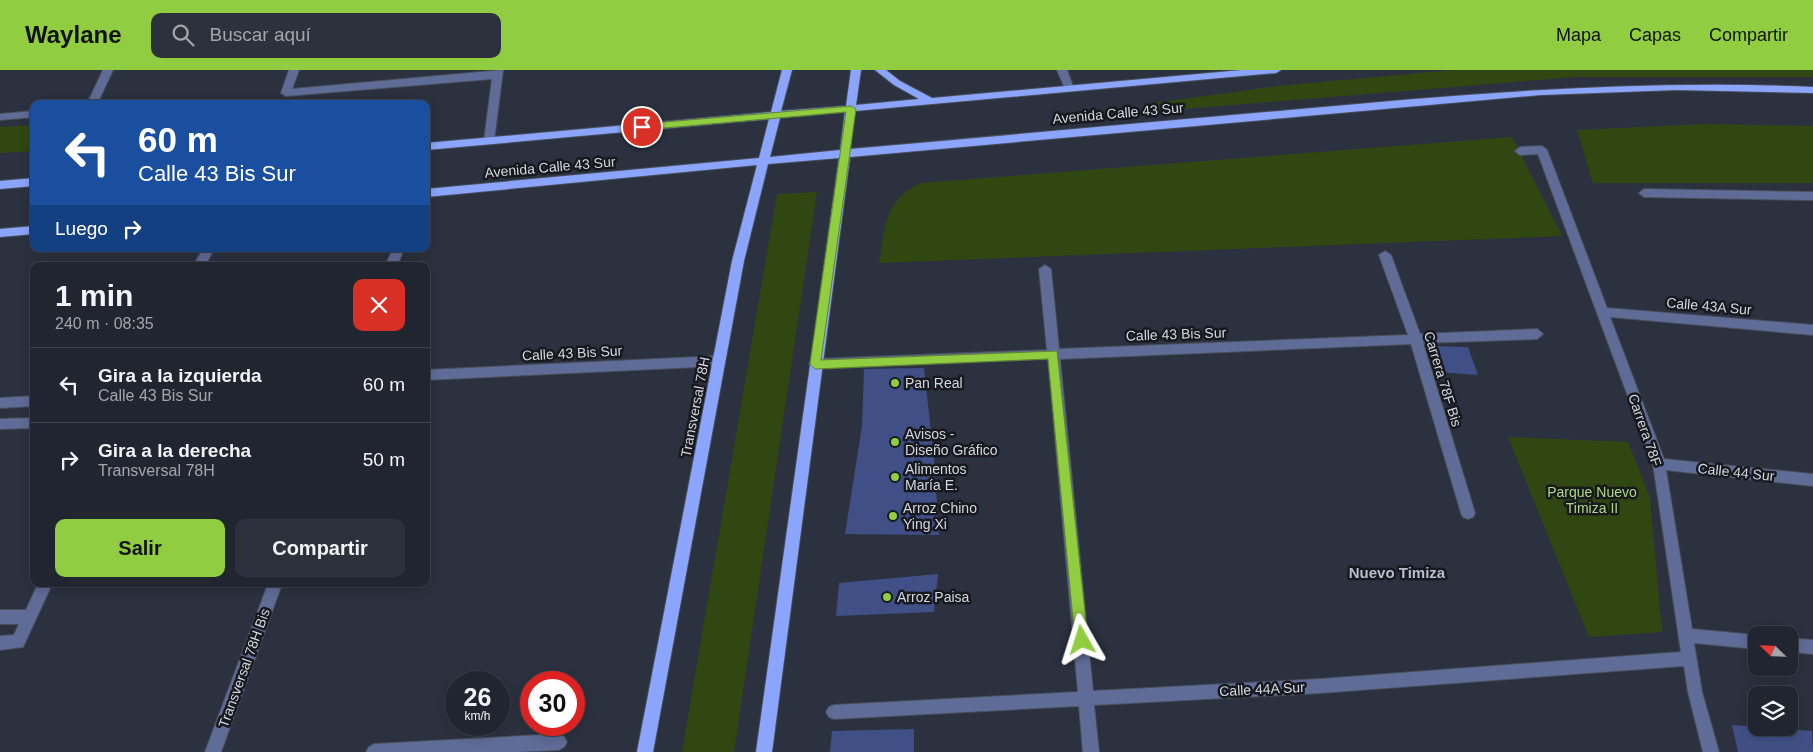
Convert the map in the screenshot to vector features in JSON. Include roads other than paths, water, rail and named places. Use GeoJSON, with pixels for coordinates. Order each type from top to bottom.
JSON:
{"type":"FeatureCollection","features":[{"type":"Feature","properties":{"kind":"main road","name":"Transversal 78H"},"geometry":{"type":"LineString","coordinates":[[645,752],[738,261],[787,70]]}},
{"type":"Feature","properties":{"kind":"main road"},"geometry":{"type":"LineString","coordinates":[[764,752],[856,70]]}},
{"type":"Feature","properties":{"kind":"main road"},"geometry":{"type":"LineString","coordinates":[[880,70],[897,84],[930,101]]}},
{"type":"Feature","properties":{"kind":"main road","name":"Avenida Calle 43 Sur"},"geometry":{"type":"LineString","coordinates":[[430,147],[1276,70]]}},
{"type":"Feature","properties":{"kind":"main road","name":"Avenida Calle 43 Sur"},"geometry":{"type":"LineString","coordinates":[[430,193],[1175,123],[1584,88],[1678,86],[1813,90]]}},
{"type":"Feature","properties":{"kind":"main road"},"geometry":{"type":"LineString","coordinates":[[0,185],[30,182]]}},
{"type":"Feature","properties":{"kind":"main road"},"geometry":{"type":"LineString","coordinates":[[0,233],[30,230]]}},
{"type":"Feature","properties":{"kind":"street"},"geometry":{"type":"LineString","coordinates":[[94,100],[108,70]]}},
{"type":"Feature","properties":{"kind":"street"},"geometry":{"type":"LineString","coordinates":[[294,70],[286,93],[497,72],[488,141]]}},
{"type":"Feature","properties":{"kind":"street"},"geometry":{"type":"LineString","coordinates":[[1062,70],[1069,89]]}},
{"type":"Feature","properties":{"kind":"street"},"geometry":{"type":"LineString","coordinates":[[0,117],[30,114]]}},
{"type":"Feature","properties":{"kind":"street","name":"Carrera 78F"},"geometry":{"type":"LineString","coordinates":[[1520,151],[1542,150],[1659,464],[1695,692],[1711,752]]}},
{"type":"Feature","properties":{"kind":"street"},"geometry":{"type":"LineString","coordinates":[[1644,193],[1813,196]]}},
{"type":"Feature","properties":{"kind":"street","name":"Carrera 78F Bis"},"geometry":{"type":"LineString","coordinates":[[1385,255],[1416,339],[1468,513]]}},
{"type":"Feature","properties":{"kind":"street"},"geometry":{"type":"LineString","coordinates":[[1045,269],[1091,752]]}},
{"type":"Feature","properties":{"kind":"street","name":"Calle 43A Sur"},"geometry":{"type":"LineString","coordinates":[[1602,312],[1813,330]]}},
{"type":"Feature","properties":{"kind":"street","name":"Calle 43 Bis Sur"},"geometry":{"type":"LineString","coordinates":[[815,364],[1537,334]]}},
{"type":"Feature","properties":{"kind":"street","name":"Calle 43 Bis Sur"},"geometry":{"type":"LineString","coordinates":[[430,375],[719,361]]}},
{"type":"Feature","properties":{"kind":"street"},"geometry":{"type":"LineString","coordinates":[[0,403],[30,401]]}},
{"type":"Feature","properties":{"kind":"street"},"geometry":{"type":"LineString","coordinates":[[0,424],[30,423]]}},
{"type":"Feature","properties":{"kind":"street","name":"Calle 44 Sur"},"geometry":{"type":"LineString","coordinates":[[1659,464],[1813,480]]}},
{"type":"Feature","properties":{"kind":"street"},"geometry":{"type":"LineString","coordinates":[[0,643],[18,642],[44,587]]}},
{"type":"Feature","properties":{"kind":"street","name":"Transversal 78H Bis"},"geometry":{"type":"LineString","coordinates":[[213,752],[274,587]]}},
{"type":"Feature","properties":{"kind":"street"},"geometry":{"type":"LineString","coordinates":[[0,617],[30,616]]}},
{"type":"Feature","properties":{"kind":"street"},"geometry":{"type":"LineString","coordinates":[[1686,635],[1748,641]]}},
{"type":"Feature","properties":{"kind":"street"},"geometry":{"type":"LineString","coordinates":[[1798,646],[1813,647]]}},
{"type":"Feature","properties":{"kind":"street","name":"Calle 44A Sur"},"geometry":{"type":"LineString","coordinates":[[834,712],[1330,685],[1690,658]]}},
{"type":"Feature","properties":{"kind":"street"},"geometry":{"type":"LineString","coordinates":[[374,752],[559,742]]}},
{"type":"Feature","properties":{"kind":"place","name":"Pan Real"},"geometry":{"type":"Point","coordinates":[895,383]}},
{"type":"Feature","properties":{"kind":"place","name":"Avisos - Diseño Gráfico"},"geometry":{"type":"Point","coordinates":[895,442]}},
{"type":"Feature","properties":{"kind":"place","name":"Alimentos María E."},"geometry":{"type":"Point","coordinates":[895,477]}},
{"type":"Feature","properties":{"kind":"place","name":"Arroz Chino Ying Xi"},"geometry":{"type":"Point","coordinates":[893,516]}},
{"type":"Feature","properties":{"kind":"place","name":"Arroz Paisa"},"geometry":{"type":"Point","coordinates":[887,597]}},
{"type":"Feature","properties":{"kind":"district","name":"Nuevo Timiza"},"geometry":{"type":"Point","coordinates":[1397,573]}},
{"type":"Feature","properties":{"kind":"park label","name":"Parque Nuevo Timiza II"},"geometry":{"type":"Point","coordinates":[1592,500]}}]}
